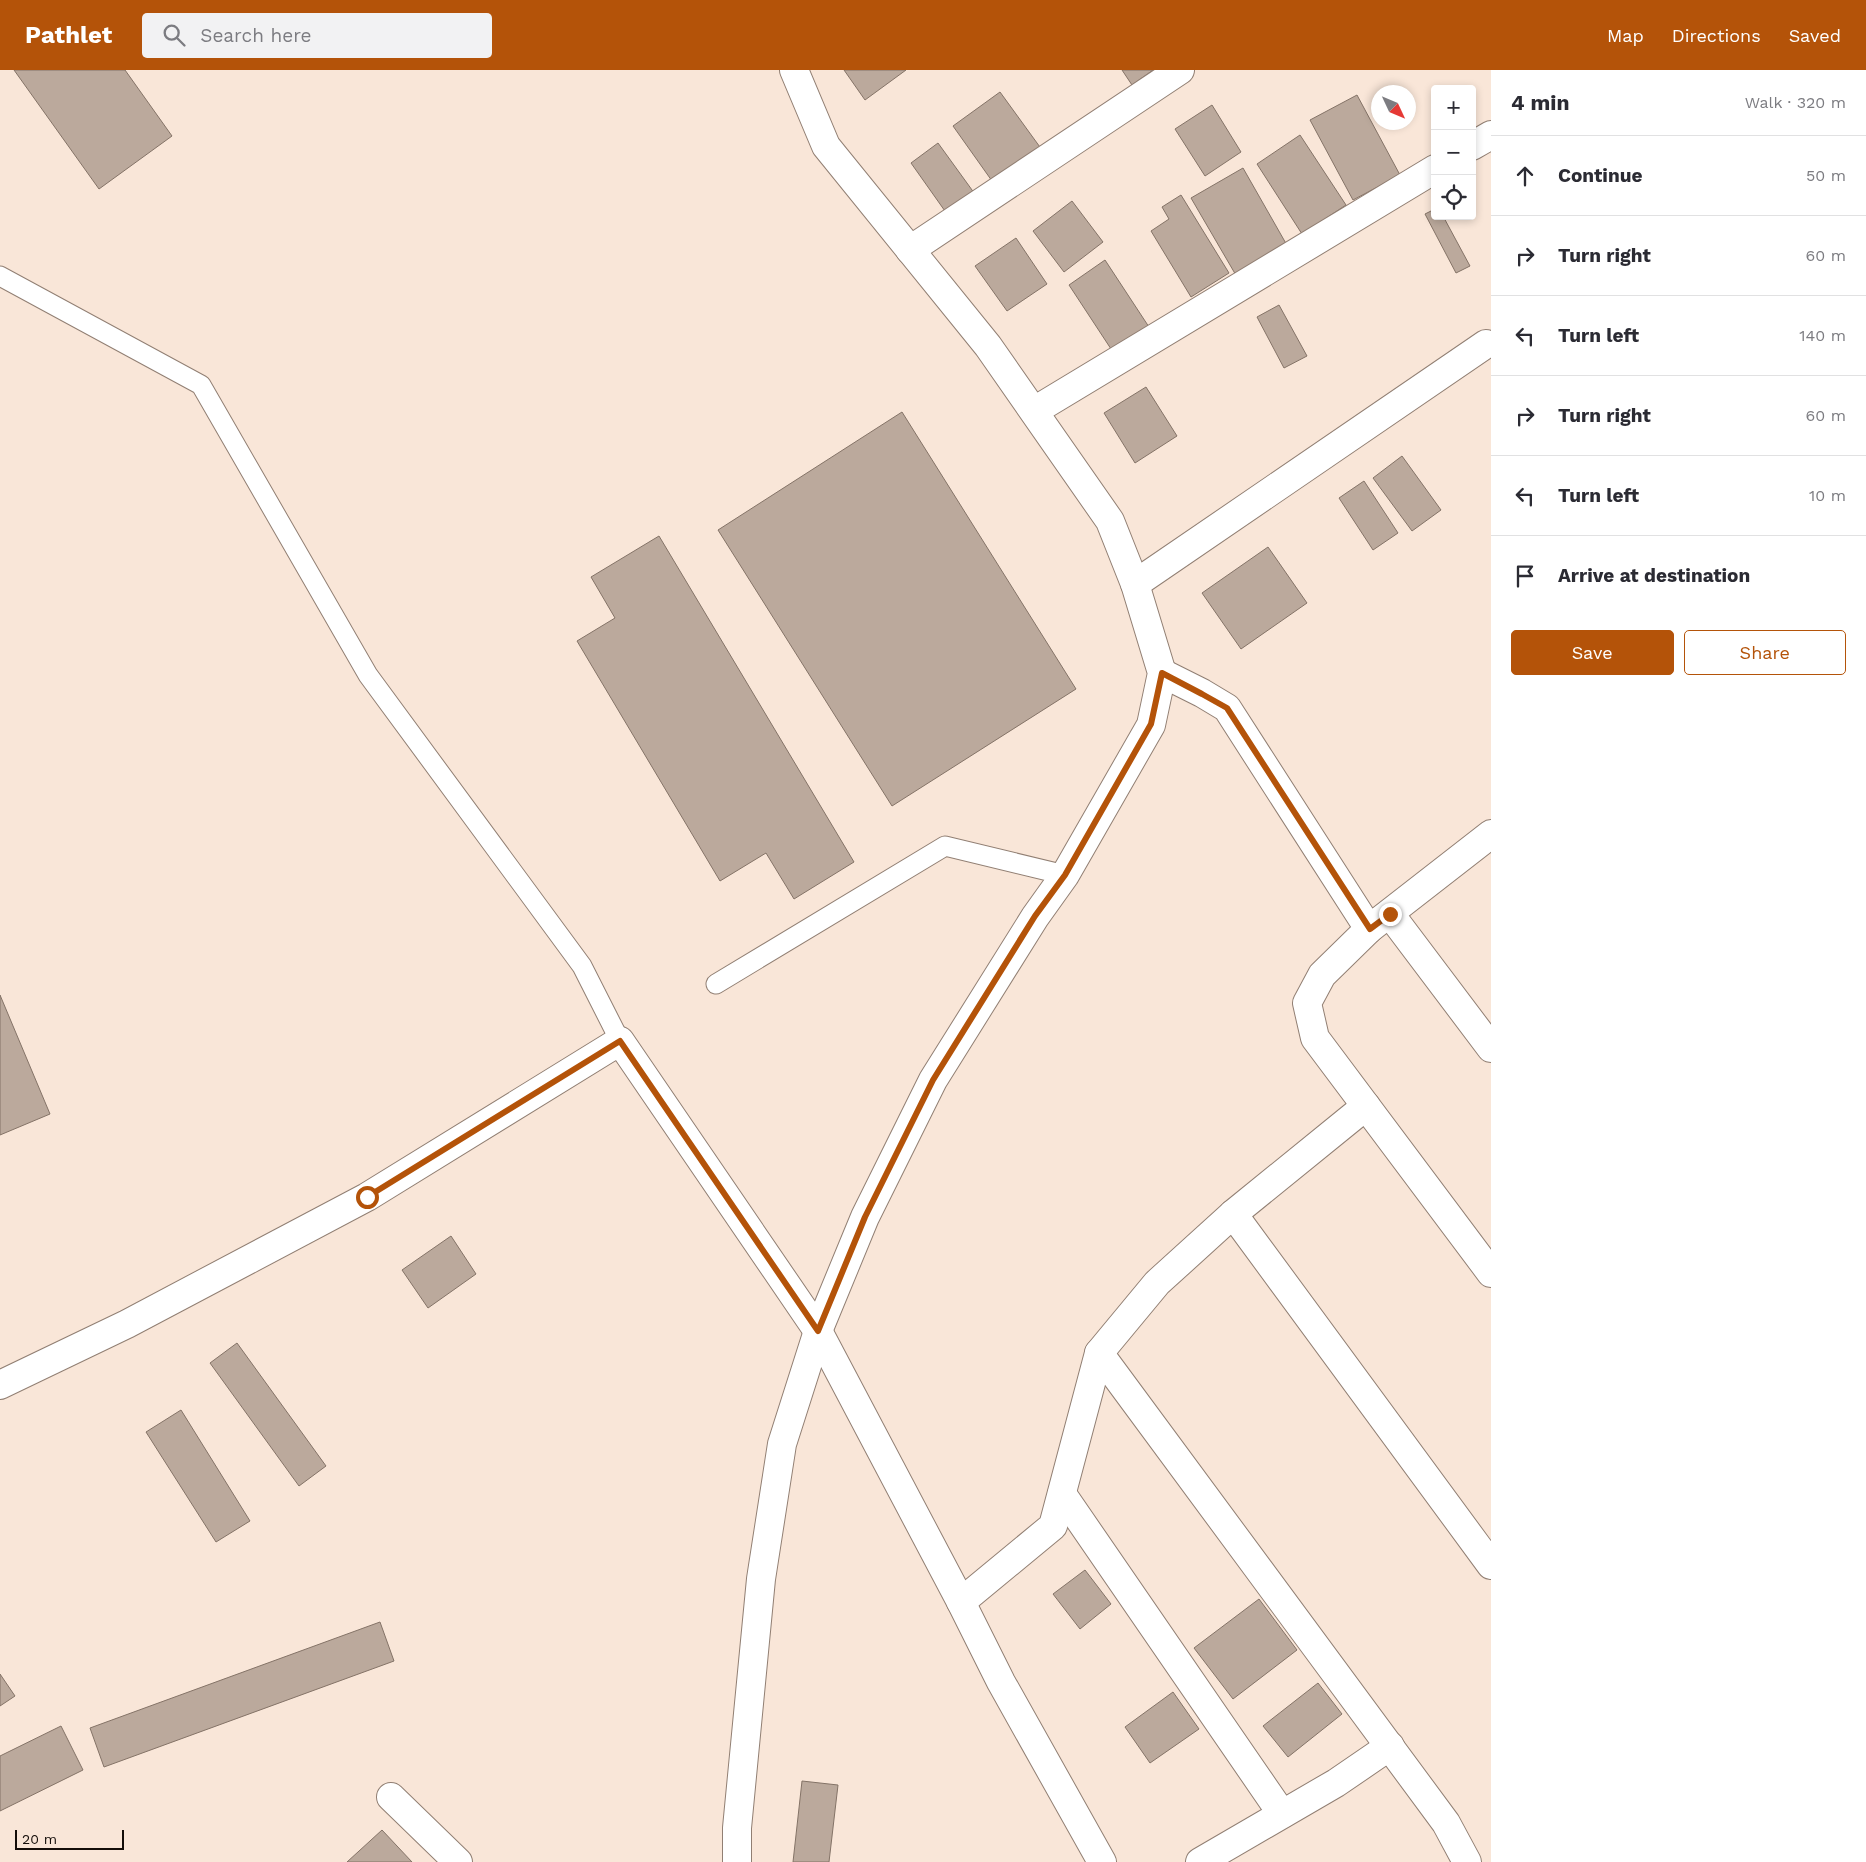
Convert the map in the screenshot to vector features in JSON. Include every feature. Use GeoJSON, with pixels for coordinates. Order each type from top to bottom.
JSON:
{"type":"FeatureCollection","features":[{"type":"Feature","properties":{"kind":"street"},"geometry":{"type":"LineString","coordinates":[[737,1862],[737,1828],[761,1579],[782,1444],[818,1331],[865,1217],[933,1080],[1035,916],[1065,875],[1151,724],[1162,673],[1135,584],[1110,521],[988,346],[826,146],[794,70]]}},
{"type":"Feature","properties":{"kind":"street"},"geometry":{"type":"LineString","coordinates":[[910,250],[1180,70]]}},
{"type":"Feature","properties":{"kind":"street"},"geometry":{"type":"LineString","coordinates":[[1476,144],[1491,135]]}},
{"type":"Feature","properties":{"kind":"street"},"geometry":{"type":"LineString","coordinates":[[1034,410],[1431,171]]}},
{"type":"Feature","properties":{"kind":"street"},"geometry":{"type":"LineString","coordinates":[[1135,584],[1486,344]]}},
{"type":"Feature","properties":{"kind":"street"},"geometry":{"type":"LineString","coordinates":[[1162,673],[1227,708],[1380,922],[1491,1048]]}},
{"type":"Feature","properties":{"kind":"street"},"geometry":{"type":"LineString","coordinates":[[1491,834],[1380,922],[1322,975],[1307,1003],[1315,1038],[1491,1273]]}},
{"type":"Feature","properties":{"kind":"street"},"geometry":{"type":"LineString","coordinates":[[0,1385],[127,1324],[367,1197],[620,1041],[818,1331],[961,1602],[1001,1682],[1102,1862]]}},
{"type":"Feature","properties":{"kind":"street"},"geometry":{"type":"LineString","coordinates":[[961,1602],[1053,1526],[1099,1353],[1157,1283],[1233,1214],[1366,1106]]}},
{"type":"Feature","properties":{"kind":"street"},"geometry":{"type":"LineString","coordinates":[[1233,1214],[1491,1565]]}},
{"type":"Feature","properties":{"kind":"street"},"geometry":{"type":"LineString","coordinates":[[1099,1353],[1446,1823],[1467,1862]]}},
{"type":"Feature","properties":{"kind":"street"},"geometry":{"type":"LineString","coordinates":[[1062,1494],[1282,1814]]}},
{"type":"Feature","properties":{"kind":"street"},"geometry":{"type":"LineString","coordinates":[[1200,1862],[1336,1783],[1390,1746]]}},
{"type":"Feature","properties":{"kind":"street"},"geometry":{"type":"LineString","coordinates":[[391,1797],[458,1862]]}},
{"type":"Feature","properties":{"kind":"lane"},"geometry":{"type":"LineString","coordinates":[[0,276],[201,385],[368,675],[582,966],[620,1041]]}},
{"type":"Feature","properties":{"kind":"lane"},"geometry":{"type":"LineString","coordinates":[[716,984],[945,846],[1065,875]]}},
{"type":"Feature","properties":{"kind":"building"},"geometry":{"type":"Polygon","coordinates":[[[14,70],[125,70],[172,136],[99,189],[14,70]]]}},
{"type":"Feature","properties":{"kind":"building"},"geometry":{"type":"Polygon","coordinates":[[[844,70],[906,70],[865,100],[844,70]]]}},
{"type":"Feature","properties":{"kind":"building"},"geometry":{"type":"Polygon","coordinates":[[[1122,70],[1153,70],[1132,85],[1122,70]]]}},
{"type":"Feature","properties":{"kind":"building"},"geometry":{"type":"Polygon","coordinates":[[[1000,92],[1045,154],[997,188],[953,126],[1000,92]]]}},
{"type":"Feature","properties":{"kind":"building"},"geometry":{"type":"Polygon","coordinates":[[[1357,95],[1371,121],[1371,130],[1376,130],[1400,175],[1353,200],[1310,120],[1357,95]]]}},
{"type":"Feature","properties":{"kind":"building"},"geometry":{"type":"Polygon","coordinates":[[[1212,105],[1241,152],[1205,176],[1175,129],[1212,105]]]}},
{"type":"Feature","properties":{"kind":"building"},"geometry":{"type":"Polygon","coordinates":[[[1300,135],[1346,205],[1302,234],[1257,164],[1300,135]]]}},
{"type":"Feature","properties":{"kind":"building"},"geometry":{"type":"Polygon","coordinates":[[[938,143],[980,201],[952,221],[911,163],[938,143]]]}},
{"type":"Feature","properties":{"kind":"building"},"geometry":{"type":"Polygon","coordinates":[[[1243,168],[1288,247],[1237,277],[1191,198],[1243,168]]]}},
{"type":"Feature","properties":{"kind":"building"},"geometry":{"type":"Polygon","coordinates":[[[1181,195],[1229,273],[1191,297],[1151,231],[1169,219],[1162,207],[1181,195]]]}},
{"type":"Feature","properties":{"kind":"building"},"geometry":{"type":"Polygon","coordinates":[[[1072,201],[1103,242],[1064,272],[1033,231],[1072,201]]]}},
{"type":"Feature","properties":{"kind":"building"},"geometry":{"type":"Polygon","coordinates":[[[1431,211],[1431,220],[1445,220],[1470,266],[1456,273],[1425,214],[1431,211]]]}},
{"type":"Feature","properties":{"kind":"building"},"geometry":{"type":"Polygon","coordinates":[[[1016,238],[1047,284],[1007,311],[975,266],[1016,238]]]}},
{"type":"Feature","properties":{"kind":"building"},"geometry":{"type":"Polygon","coordinates":[[[1105,260],[1149,327],[1113,352],[1069,285],[1105,260]]]}},
{"type":"Feature","properties":{"kind":"building"},"geometry":{"type":"Polygon","coordinates":[[[1279,305],[1307,356],[1284,368],[1257,317],[1279,305]]]}},
{"type":"Feature","properties":{"kind":"building"},"geometry":{"type":"Polygon","coordinates":[[[1146,387],[1177,436],[1135,463],[1104,413],[1146,387]]]}},
{"type":"Feature","properties":{"kind":"building"},"geometry":{"type":"Polygon","coordinates":[[[902,412],[1076,689],[892,806],[718,530],[902,412]]]}},
{"type":"Feature","properties":{"kind":"building"},"geometry":{"type":"Polygon","coordinates":[[[1402,456],[1441,510],[1412,531],[1373,478],[1402,456]]]}},
{"type":"Feature","properties":{"kind":"building"},"geometry":{"type":"Polygon","coordinates":[[[1364,481],[1398,533],[1373,550],[1339,498],[1364,481]]]}},
{"type":"Feature","properties":{"kind":"building"},"geometry":{"type":"Polygon","coordinates":[[[659,536],[854,862],[794,899],[766,853],[720,881],[577,641],[615,618],[591,577],[659,536]]]}},
{"type":"Feature","properties":{"kind":"building"},"geometry":{"type":"Polygon","coordinates":[[[1268,547],[1307,603],[1241,649],[1202,593],[1268,547]]]}},
{"type":"Feature","properties":{"kind":"building"},"geometry":{"type":"Polygon","coordinates":[[[0,995],[50,1114],[0,1135],[0,995]]]}},
{"type":"Feature","properties":{"kind":"building"},"geometry":{"type":"Polygon","coordinates":[[[451,1236],[476,1274],[428,1308],[402,1270],[451,1236]]]}},
{"type":"Feature","properties":{"kind":"building"},"geometry":{"type":"Polygon","coordinates":[[[237,1343],[326,1466],[299,1486],[210,1363],[237,1343]]]}},
{"type":"Feature","properties":{"kind":"building"},"geometry":{"type":"Polygon","coordinates":[[[181,1410],[250,1521],[216,1542],[146,1432],[181,1410]]]}},
{"type":"Feature","properties":{"kind":"building"},"geometry":{"type":"Polygon","coordinates":[[[1085,1570],[1111,1604],[1080,1629],[1053,1594],[1085,1570]]]}},
{"type":"Feature","properties":{"kind":"building"},"geometry":{"type":"Polygon","coordinates":[[[1259,1599],[1297,1650],[1233,1699],[1194,1648],[1259,1599]]]}},
{"type":"Feature","properties":{"kind":"building"},"geometry":{"type":"Polygon","coordinates":[[[380,1622],[394,1661],[104,1767],[90,1728],[380,1622]]]}},
{"type":"Feature","properties":{"kind":"building"},"geometry":{"type":"Polygon","coordinates":[[[0,1674],[15,1696],[0,1706],[0,1674]]]}},
{"type":"Feature","properties":{"kind":"building"},"geometry":{"type":"Polygon","coordinates":[[[1318,1683],[1342,1714],[1288,1757],[1263,1726],[1318,1683]]]}},
{"type":"Feature","properties":{"kind":"building"},"geometry":{"type":"Polygon","coordinates":[[[1173,1692],[1199,1729],[1150,1763],[1125,1727],[1173,1692]]]}},
{"type":"Feature","properties":{"kind":"building"},"geometry":{"type":"Polygon","coordinates":[[[61,1726],[83,1770],[0,1811],[0,1756],[61,1726]]]}},
{"type":"Feature","properties":{"kind":"building"},"geometry":{"type":"Polygon","coordinates":[[[802,1781],[838,1785],[829,1862],[793,1862],[802,1781]]]}},
{"type":"Feature","properties":{"kind":"building"},"geometry":{"type":"Polygon","coordinates":[[[382,1830],[412,1862],[347,1862],[382,1830]]]}},
{"type":"Feature","properties":{"kind":"route"},"geometry":{"type":"LineString","coordinates":[[367,1197],[620,1041],[818,1331],[865,1217],[933,1080],[1035,916],[1065,875],[1116,787],[1151,724],[1162,673],[1227,708],[1370,929],[1390,914]]}}]}
